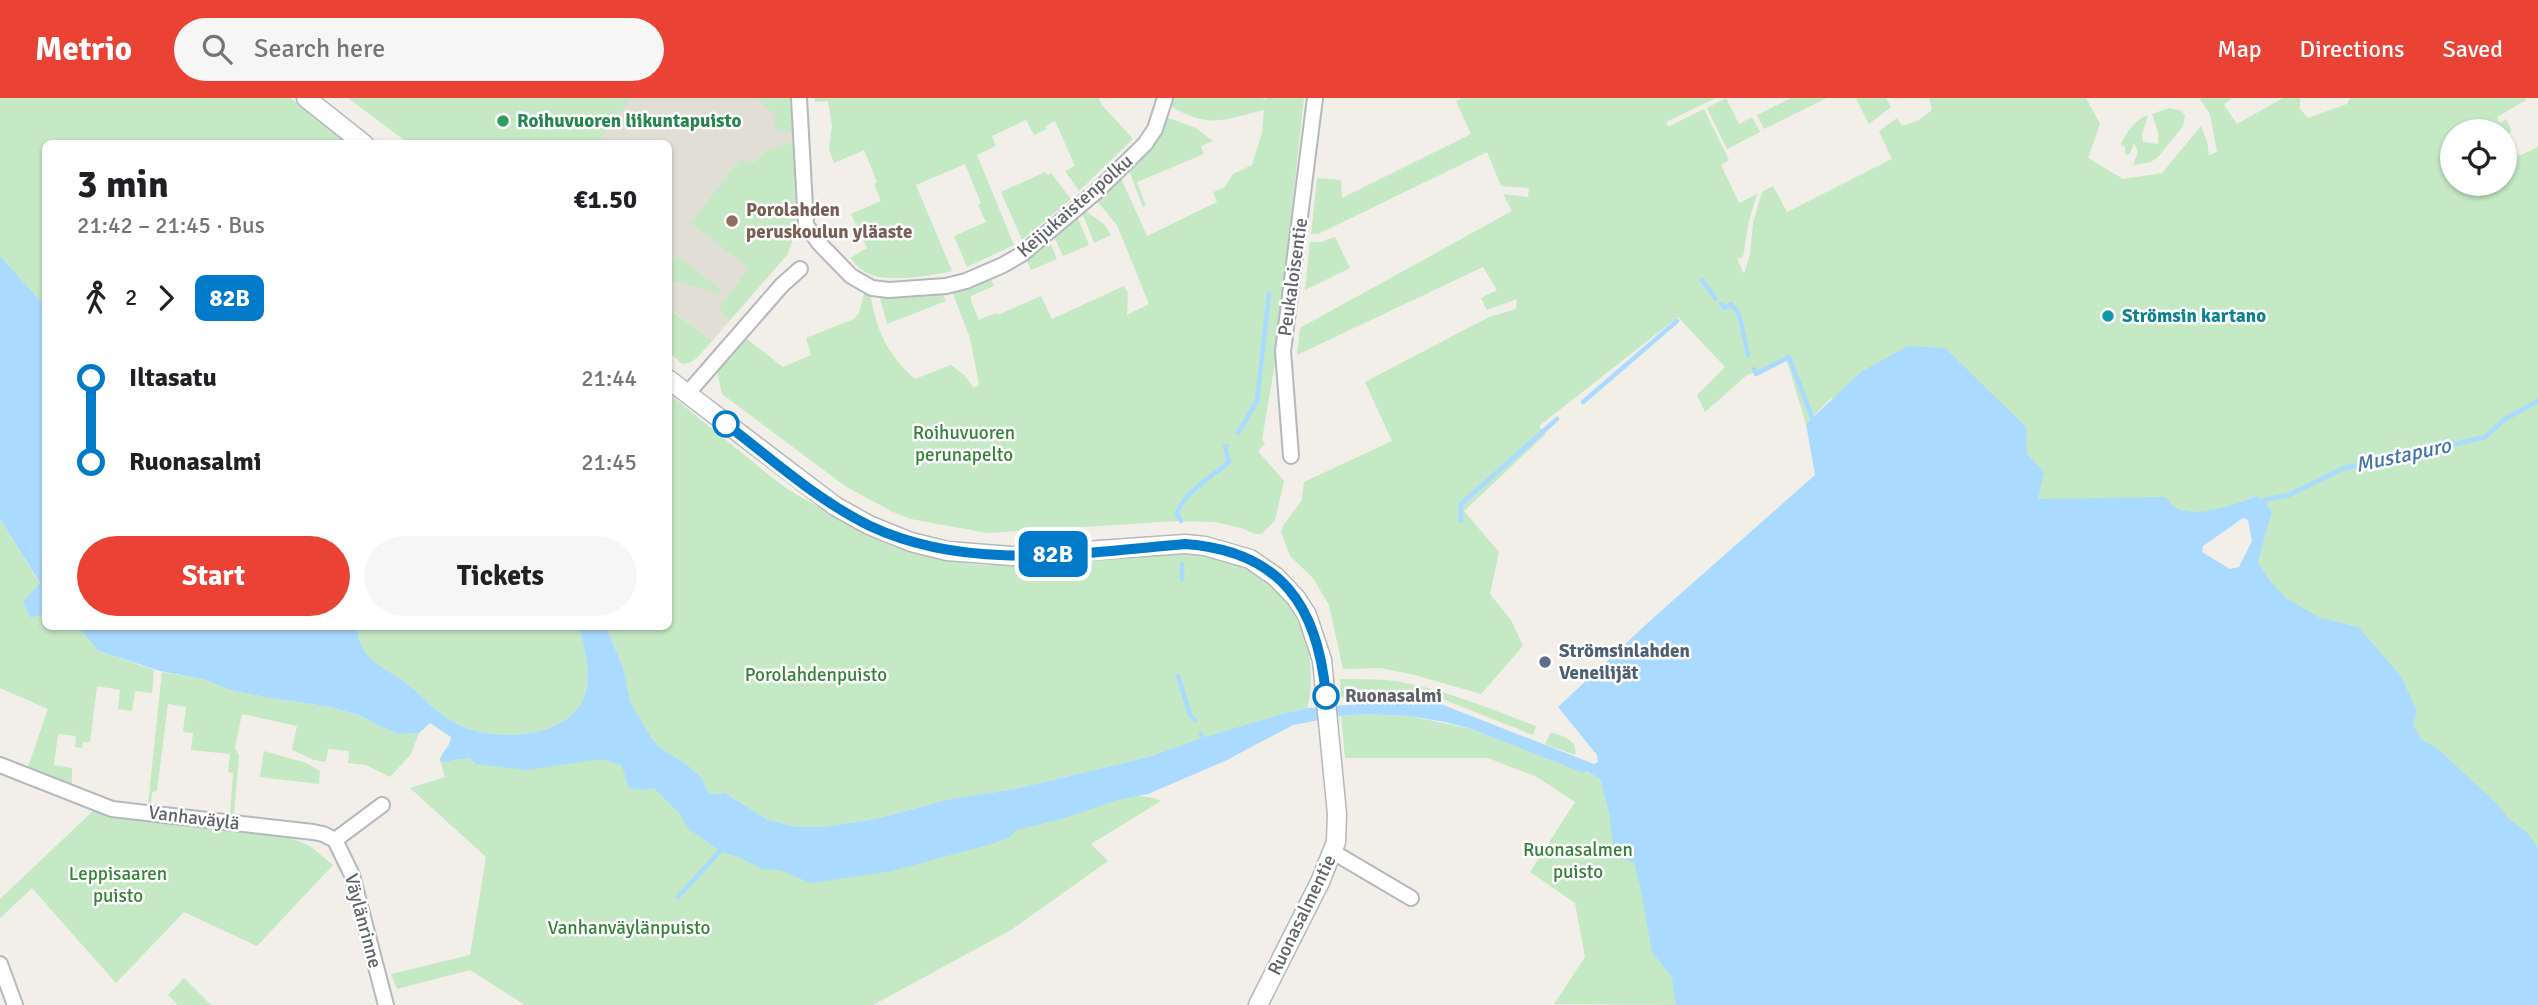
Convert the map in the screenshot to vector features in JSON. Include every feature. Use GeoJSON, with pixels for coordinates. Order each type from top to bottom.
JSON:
{"type":"FeatureCollection","features":[{"type":"Feature","properties":{"kind":"street"},"geometry":{"type":"LineString","coordinates":[[306,98],[359,140]]}},
{"type":"Feature","properties":{"kind":"street","name":"Keijukaistenpolku"},"geometry":{"type":"LineString","coordinates":[[799,98],[805,221],[811,233],[850,276],[872,288],[889,290],[946,286],[987,273],[1022,254],[1126,164],[1145,144],[1155,129],[1166,98]]}},
{"type":"Feature","properties":{"kind":"street","name":"Peukaloisentie"},"geometry":{"type":"LineString","coordinates":[[1291,456],[1283,351],[1315,98]]}},
{"type":"Feature","properties":{"kind":"street"},"geometry":{"type":"LineString","coordinates":[[687,394],[782,285],[800,269]]}},
{"type":"Feature","properties":{"kind":"street","name":"Ruonasalmentie"},"geometry":{"type":"LineString","coordinates":[[672,382],[835,506],[869,525],[911,542],[947,551],[1012,556],[1185,544],[1205,546],[1250,559],[1286,586],[1307,615],[1321,653],[1337,814],[1336,842],[1334,852],[1258,1005]]}},
{"type":"Feature","properties":{"kind":"street","name":"Vanhaväylä"},"geometry":{"type":"LineString","coordinates":[[0,765],[112,808],[323,834],[335,840]]}},
{"type":"Feature","properties":{"kind":"street"},"geometry":{"type":"LineString","coordinates":[[335,840],[382,805]]}},
{"type":"Feature","properties":{"kind":"street","name":"Väylänrinne"},"geometry":{"type":"LineString","coordinates":[[335,840],[352,876],[386,1005]]}},
{"type":"Feature","properties":{"kind":"street"},"geometry":{"type":"LineString","coordinates":[[1334,852],[1411,898]]}},
{"type":"Feature","properties":{"kind":"street"},"geometry":{"type":"LineString","coordinates":[[0,964],[15,1005]]}},
{"type":"Feature","properties":{"kind":"shaded area","name":"Porolahden peruskoulun yläaste"},"geometry":{"type":"Polygon","coordinates":[[[619,98],[790,98],[797,213],[792,243],[787,255],[712,341],[672,310],[672,140],[588,140],[619,98]]]}},
{"type":"Feature","properties":{"kind":"green space"},"geometry":{"type":"Polygon","coordinates":[[[0,98],[290,98],[346,140],[42,140],[42,303],[0,256],[0,98]]]}},
{"type":"Feature","properties":{"kind":"green space","name":"Roihuvuoren liikuntapuisto"},"geometry":{"type":"Polygon","coordinates":[[[348,98],[631,98],[600,140],[404,140],[348,98]]]}},
{"type":"Feature","properties":{"kind":"green space"},"geometry":{"type":"Polygon","coordinates":[[[756,98],[790,98],[793,132],[777,131],[774,123],[776,116],[756,98]]]}},
{"type":"Feature","properties":{"kind":"green space"},"geometry":{"type":"Polygon","coordinates":[[[815,98],[1099,98],[1101,104],[1133,139],[1079,191],[1065,171],[1075,166],[1055,121],[1045,126],[1047,129],[1034,135],[1026,120],[992,136],[996,146],[977,155],[1014,245],[967,267],[954,236],[986,222],[965,164],[916,185],[952,271],[885,278],[864,272],[850,258],[867,248],[851,214],[881,201],[874,184],[877,182],[864,150],[834,163],[829,149],[832,126],[828,101],[815,102],[815,98]]]}},
{"type":"Feature","properties":{"kind":"green space","name":"Roihuvuoren perunapelto"},"geometry":{"type":"Polygon","coordinates":[[[1171,98],[1304,98],[1275,363],[1262,440],[1265,444],[1258,451],[1284,481],[1275,520],[1262,534],[1215,522],[1177,521],[987,533],[911,519],[845,486],[722,394],[717,371],[743,336],[783,367],[811,355],[806,338],[854,319],[859,313],[865,290],[870,292],[875,318],[884,340],[897,360],[915,379],[951,365],[964,375],[974,388],[979,385],[970,338],[951,289],[990,276],[994,286],[971,296],[979,320],[996,313],[998,315],[1041,296],[1052,319],[1124,286],[1128,293],[1127,315],[1149,304],[1117,225],[1096,200],[1120,176],[1147,236],[1217,202],[1213,192],[1224,188],[1233,174],[1252,165],[1262,133],[1264,110],[1226,119],[1206,120],[1170,106],[1171,98]]]}},
{"type":"Feature","properties":{"kind":"green space"},"geometry":{"type":"Polygon","coordinates":[[[1462,98],[1716,98],[1666,122],[1668,127],[1704,109],[1729,160],[1721,165],[1739,203],[1757,194],[1743,257],[1737,259],[1744,274],[1750,254],[1753,223],[1762,192],[1773,186],[1787,212],[1892,159],[1879,131],[1897,118],[1902,126],[1919,120],[1932,110],[1929,98],[2086,98],[2100,124],[2088,158],[2123,179],[2162,173],[2201,126],[2209,155],[2217,152],[2210,114],[2199,98],[2232,98],[2224,105],[2237,124],[2283,98],[2300,98],[2300,109],[2308,118],[2347,104],[2350,98],[2525,98],[2526,100],[2497,117],[2498,119],[2440,119],[2440,196],[2517,196],[2517,153],[2519,156],[2538,147],[2538,892],[2270,581],[2258,562],[2272,512],[2264,500],[2254,496],[2241,503],[2211,511],[2157,513],[2037,499],[1831,398],[1806,424],[1787,361],[1747,375],[1705,412],[1697,395],[1725,367],[1678,317],[1539,426],[1546,434],[1464,511],[1499,552],[1490,594],[1511,620],[1523,646],[1481,694],[1380,668],[1343,669],[1329,605],[1313,578],[1290,556],[1281,532],[1284,524],[1302,500],[1304,482],[1392,441],[1365,382],[1489,317],[1516,309],[1517,299],[1487,310],[1481,298],[1497,290],[1483,267],[1297,355],[1300,328],[1512,211],[1503,194],[1528,197],[1529,188],[1501,186],[1487,152],[1318,234],[1311,234],[1317,178],[1341,180],[1342,198],[1471,134],[1456,101],[1462,98]]]}},
{"type":"Feature","properties":{"kind":"green space"},"geometry":{"type":"Polygon","coordinates":[[[1726,98],[1739,124],[1752,117],[1760,132],[1727,149],[1707,108],[1726,98]]]}},
{"type":"Feature","properties":{"kind":"green space"},"geometry":{"type":"Polygon","coordinates":[[[1791,98],[1827,98],[1764,129],[1757,115],[1791,98]]]}},
{"type":"Feature","properties":{"kind":"green space"},"geometry":{"type":"Polygon","coordinates":[[[1886,98],[1891,107],[1869,124],[1856,99],[1886,98]]]}},
{"type":"Feature","properties":{"kind":"green space"},"geometry":{"type":"Polygon","coordinates":[[[2169,108],[2182,111],[2185,116],[2183,126],[2159,156],[2151,162],[2133,165],[2138,152],[2134,143],[2130,154],[2125,155],[2125,148],[2121,144],[2126,135],[2135,123],[2148,115],[2142,134],[2143,142],[2158,144],[2158,132],[2152,114],[2169,108]]]}},
{"type":"Feature","properties":{"kind":"green space"},"geometry":{"type":"Polygon","coordinates":[[[1166,117],[1196,128],[1213,141],[1201,146],[1204,154],[1137,182],[1146,206],[1143,207],[1128,168],[1166,117]]]}},
{"type":"Feature","properties":{"kind":"green space"},"geometry":{"type":"Polygon","coordinates":[[[793,143],[796,214],[787,255],[730,320],[720,310],[721,306],[749,268],[691,223],[741,158],[748,164],[755,162],[765,152],[793,143]]]}},
{"type":"Feature","properties":{"kind":"green space"},"geometry":{"type":"Polygon","coordinates":[[[1045,172],[1047,175],[1051,173],[1071,199],[1022,240],[1001,192],[1045,172]]]}},
{"type":"Feature","properties":{"kind":"green space"},"geometry":{"type":"Polygon","coordinates":[[[1084,210],[1104,224],[1111,235],[1094,243],[1082,212],[1084,210]]]}},
{"type":"Feature","properties":{"kind":"green space"},"geometry":{"type":"Polygon","coordinates":[[[1077,216],[1089,245],[1063,256],[1054,237],[1077,216]]]}},
{"type":"Feature","properties":{"kind":"green space"},"geometry":{"type":"Polygon","coordinates":[[[1335,237],[1350,268],[1305,290],[1310,242],[1321,242],[1335,237]]]}},
{"type":"Feature","properties":{"kind":"green space"},"geometry":{"type":"Polygon","coordinates":[[[1049,240],[1057,259],[1031,270],[1025,256],[1049,240]]]}},
{"type":"Feature","properties":{"kind":"green space"},"geometry":{"type":"Polygon","coordinates":[[[677,256],[721,290],[717,294],[672,281],[672,262],[677,256]]]}},
{"type":"Feature","properties":{"kind":"green space"},"geometry":{"type":"Polygon","coordinates":[[[941,291],[946,301],[887,324],[879,294],[941,291]]]}},
{"type":"Feature","properties":{"kind":"green space"},"geometry":{"type":"Polygon","coordinates":[[[672,311],[712,341],[697,358],[682,364],[672,355],[672,311]]]}},
{"type":"Feature","properties":{"kind":"green space","name":"Porolahdenpuisto"},"geometry":{"type":"Polygon","coordinates":[[[672,396],[789,490],[870,536],[901,549],[956,562],[984,565],[1172,553],[1212,558],[1248,570],[1278,592],[1301,625],[1307,643],[1310,689],[1307,708],[1149,757],[1015,789],[946,800],[876,819],[823,827],[796,827],[768,820],[725,793],[709,794],[701,777],[652,740],[631,704],[623,668],[607,630],[672,630],[672,396]]]}},
{"type":"Feature","properties":{"kind":"green space"},"geometry":{"type":"Polygon","coordinates":[[[0,519],[40,584],[31,618],[42,614],[42,630],[81,630],[99,651],[154,670],[152,693],[135,691],[132,711],[118,709],[120,690],[97,686],[90,742],[83,742],[82,748],[75,747],[76,736],[58,734],[54,765],[72,768],[72,784],[28,767],[48,709],[0,688],[0,519]]]}},
{"type":"Feature","properties":{"kind":"green space"},"geometry":{"type":"Polygon","coordinates":[[[358,630],[579,630],[587,666],[587,687],[580,705],[570,717],[540,731],[505,735],[471,730],[442,714],[410,686],[372,660],[359,638],[358,630]]]}},
{"type":"Feature","properties":{"kind":"green space"},"geometry":{"type":"Polygon","coordinates":[[[162,672],[203,679],[230,690],[331,707],[362,716],[399,734],[419,733],[411,754],[390,777],[366,765],[348,763],[349,751],[328,749],[326,762],[314,760],[292,750],[297,726],[242,714],[235,747],[239,756],[234,814],[230,813],[233,773],[228,772],[230,754],[191,750],[193,733],[183,732],[186,707],[168,704],[157,791],[152,792],[151,804],[148,804],[162,672]]]}},
{"type":"Feature","properties":{"kind":"green space"},"geometry":{"type":"Polygon","coordinates":[[[1340,679],[1388,680],[1431,689],[1536,726],[1533,735],[1440,698],[1422,695],[1341,697],[1340,679]]]}},
{"type":"Feature","properties":{"kind":"green space","name":"Ruonasalmen puisto"},"geometry":{"type":"Polygon","coordinates":[[[1341,716],[1409,716],[1472,729],[1600,779],[1609,813],[1615,855],[1634,863],[1690,1005],[1554,1004],[1585,957],[1575,903],[1530,872],[1575,802],[1537,777],[1488,758],[1345,758],[1341,716]]]}},
{"type":"Feature","properties":{"kind":"green space"},"geometry":{"type":"Polygon","coordinates":[[[1551,732],[1572,742],[1575,755],[1545,744],[1551,732]]]}},
{"type":"Feature","properties":{"kind":"green space"},"geometry":{"type":"Polygon","coordinates":[[[264,751],[306,763],[320,771],[319,784],[260,777],[264,751]]]}},
{"type":"Feature","properties":{"kind":"green space","name":"Vanhanväylänpuisto"},"geometry":{"type":"Polygon","coordinates":[[[609,752],[726,837],[1065,818],[1113,800],[1138,796],[1161,801],[1091,844],[1108,861],[1011,930],[873,1005],[525,1005],[470,970],[397,989],[391,974],[470,955],[486,857],[410,788],[445,777],[440,760],[443,762],[470,758],[609,752]]]}},
{"type":"Feature","properties":{"kind":"green space","name":"Leppisaaren puisto"},"geometry":{"type":"Polygon","coordinates":[[[93,811],[108,817],[291,838],[310,846],[333,865],[257,946],[184,912],[116,983],[32,888],[0,918],[0,899],[93,811]]]}},
{"type":"Feature","properties":{"kind":"green space"},"geometry":{"type":"Polygon","coordinates":[[[184,978],[211,1005],[178,1005],[168,995],[184,978]]]}},
{"type":"Feature","properties":{"kind":"water"},"geometry":{"type":"Polygon","coordinates":[[[0,256],[42,303],[42,614],[31,618],[23,602],[40,583],[0,519],[0,256]]]}},
{"type":"Feature","properties":{"kind":"water"},"geometry":{"type":"Polygon","coordinates":[[[1908,346],[1945,348],[2026,427],[2027,454],[2044,472],[2038,499],[2165,497],[2178,509],[2195,512],[2228,506],[2255,496],[2264,500],[2272,512],[2258,562],[2270,581],[2286,598],[2320,618],[2358,627],[2401,676],[2417,712],[2413,725],[2421,739],[2438,749],[2496,803],[2509,819],[2527,832],[2538,848],[2538,1005],[1676,1005],[1672,977],[1652,952],[1634,863],[1614,855],[1609,813],[1600,779],[1586,771],[1584,773],[1472,729],[1409,716],[1364,714],[1293,725],[1225,761],[1148,794],[1117,800],[1065,818],[1016,830],[1009,838],[991,844],[892,871],[811,883],[780,870],[762,869],[720,851],[689,829],[679,813],[654,788],[629,788],[621,765],[601,759],[527,770],[476,764],[470,758],[443,762],[440,760],[451,737],[430,723],[419,733],[399,734],[362,716],[331,707],[230,690],[203,679],[160,671],[99,651],[81,630],[358,630],[362,647],[372,660],[410,686],[442,714],[471,730],[505,735],[540,731],[570,717],[580,705],[587,687],[586,656],[579,630],[607,630],[623,668],[631,704],[660,748],[701,777],[709,794],[725,793],[768,820],[796,827],[823,827],[876,819],[946,800],[1015,789],[1149,757],[1202,738],[1307,708],[1433,701],[1594,764],[1598,762],[1597,755],[1558,707],[1652,619],[1815,475],[1806,424],[1861,372],[1908,346]],[[2243,518],[2203,546],[2202,552],[2230,569],[2239,567],[2252,541],[2248,520],[2243,518]]]}},
{"type":"Feature","properties":{"kind":"waterway"},"geometry":{"type":"LineString","coordinates":[[1702,280],[1715,298]]}},
{"type":"Feature","properties":{"kind":"waterway"},"geometry":{"type":"LineString","coordinates":[[1238,433],[1257,401],[1269,294]]}},
{"type":"Feature","properties":{"kind":"waterway"},"geometry":{"type":"LineString","coordinates":[[1721,304],[1725,308],[1731,304],[1739,314],[1748,355]]}},
{"type":"Feature","properties":{"kind":"waterway"},"geometry":{"type":"LineString","coordinates":[[1583,402],[1677,321]]}},
{"type":"Feature","properties":{"kind":"waterway"},"geometry":{"type":"LineString","coordinates":[[1754,369],[1756,374],[1789,357],[1813,420]]}},
{"type":"Feature","properties":{"kind":"waterway","name":"Mustapuro"},"geometry":{"type":"LineString","coordinates":[[2264,500],[2289,495],[2344,468],[2485,437],[2505,419],[2538,401]]}},
{"type":"Feature","properties":{"kind":"waterway"},"geometry":{"type":"LineString","coordinates":[[1461,521],[1461,504],[1557,419]]}},
{"type":"Feature","properties":{"kind":"waterway"},"geometry":{"type":"LineString","coordinates":[[1181,521],[1177,513],[1186,498],[1229,462],[1225,447],[1227,446]]}},
{"type":"Feature","properties":{"kind":"waterway"},"geometry":{"type":"LineString","coordinates":[[1182,564],[1182,579]]}},
{"type":"Feature","properties":{"kind":"waterway"},"geometry":{"type":"LineString","coordinates":[[1178,676],[1190,715],[1195,720]]}},
{"type":"Feature","properties":{"kind":"waterway"},"geometry":{"type":"LineString","coordinates":[[1201,734],[1202,738]]}},
{"type":"Feature","properties":{"kind":"waterway"},"geometry":{"type":"LineString","coordinates":[[678,897],[720,851]]}},
{"type":"Feature","properties":{"kind":"bus line","name":"82B"},"geometry":{"type":"LineString","coordinates":[[726,424],[835,506],[869,525],[911,542],[947,551],[1012,556],[1185,544],[1205,546],[1250,559],[1286,586],[1307,615],[1319,646],[1326,696]]}},
{"type":"Feature","properties":{"kind":"place","name":"Roihuvuoren liikuntapuisto"},"geometry":{"type":"Point","coordinates":[503,121]}},
{"type":"Feature","properties":{"kind":"place","name":"Porolahden peruskoulun yläaste"},"geometry":{"type":"Point","coordinates":[732,221]}},
{"type":"Feature","properties":{"kind":"place","name":"Strömsin kartano"},"geometry":{"type":"Point","coordinates":[2108,316]}},
{"type":"Feature","properties":{"kind":"place","name":"Strömsinlahden Veneilijät"},"geometry":{"type":"Point","coordinates":[1545,662]}},
{"type":"Feature","properties":{"kind":"place","name":"Ruonasalmi"},"geometry":{"type":"Point","coordinates":[1326,696]}}]}
